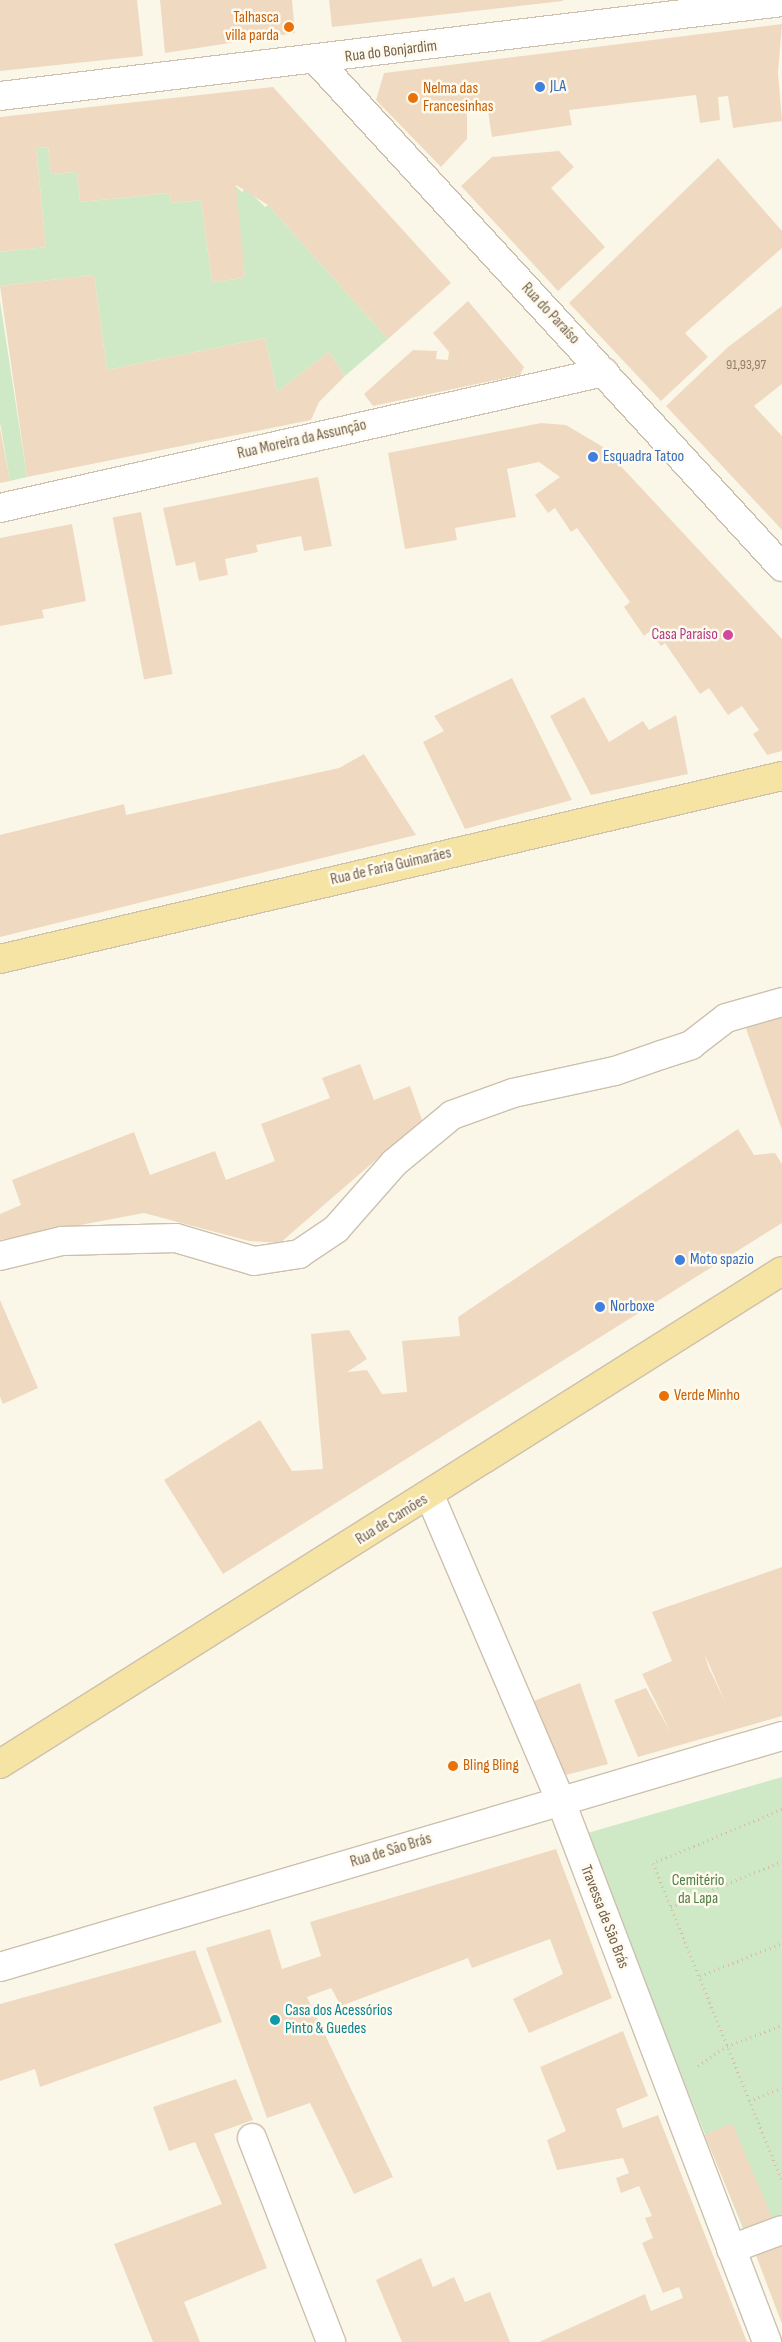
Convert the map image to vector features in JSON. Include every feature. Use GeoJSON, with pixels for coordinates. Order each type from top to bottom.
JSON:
{"type":"FeatureCollection","features":[{"type":"Feature","properties":{"kind":"main road","name":"Rua de Faria Guimarães"},"geometry":{"type":"LineString","coordinates":[[0,959],[782,776]]}},
{"type":"Feature","properties":{"kind":"main road","name":"Rua de Camões"},"geometry":{"type":"LineString","coordinates":[[0,1764],[430,1496],[782,1271]]}},
{"type":"Feature","properties":{"kind":"street","name":"Rua do Bonjardim"},"geometry":{"type":"LineString","coordinates":[[0,96],[317,61],[782,2]]}},
{"type":"Feature","properties":{"kind":"street","name":"Rua do Paraíso"},"geometry":{"type":"LineString","coordinates":[[317,61],[782,568]]}},
{"type":"Feature","properties":{"kind":"street","name":"Rua Moreira da Assunção"},"geometry":{"type":"LineString","coordinates":[[0,508],[604,372]]}},
{"type":"Feature","properties":{"kind":"street"},"geometry":{"type":"LineString","coordinates":[[0,1256],[62,1241],[176,1238],[254,1261],[299,1254],[336,1229],[394,1163],[452,1115],[514,1093],[652,1059],[691,1045],[726,1018],[782,1002]]}},
{"type":"Feature","properties":{"kind":"street","name":"Travessa de São Brás"},"geometry":{"type":"LineString","coordinates":[[430,1496],[560,1799],[767,2342]]}},
{"type":"Feature","properties":{"kind":"street","name":"Rua de São Brás"},"geometry":{"type":"LineString","coordinates":[[0,1967],[560,1799],[782,1736]]}},
{"type":"Feature","properties":{"kind":"street"},"geometry":{"type":"LineString","coordinates":[[252,2138],[331,2342]]}},
{"type":"Feature","properties":{"kind":"street"},"geometry":{"type":"LineString","coordinates":[[731,2249],[782,2230]]}},
{"type":"Feature","properties":{"kind":"path"},"geometry":{"type":"LineString","coordinates":[[782,1810],[653,1863],[782,2180]]}},
{"type":"Feature","properties":{"kind":"path"},"geometry":{"type":"LineString","coordinates":[[671,1907],[782,1860]]}},
{"type":"Feature","properties":{"kind":"path"},"geometry":{"type":"LineString","coordinates":[[700,1976],[782,1943]]}},
{"type":"Feature","properties":{"kind":"path"},"geometry":{"type":"LineString","coordinates":[[701,2074],[698,2066],[727,2046],[782,2025]]}},
{"type":"Feature","properties":{"kind":"path"},"geometry":{"type":"LineString","coordinates":[[749,2101],[782,2088]]}},
{"type":"Feature","properties":{"kind":"green space"},"geometry":{"type":"Polygon","coordinates":[[[48,147],[51,174],[77,172],[80,202],[170,193],[171,203],[201,200],[212,282],[245,278],[234,185],[242,192],[246,188],[265,207],[268,205],[388,339],[345,376],[329,352],[277,392],[265,338],[107,370],[94,275],[0,286],[0,252],[46,247],[36,148],[48,147]]]}},
{"type":"Feature","properties":{"kind":"green space"},"geometry":{"type":"Polygon","coordinates":[[[0,301],[27,477],[10,481],[0,423],[0,301]]]}},
{"type":"Feature","properties":{"kind":"green space","name":"Cemitério da Lapa"},"geometry":{"type":"Polygon","coordinates":[[[782,1777],[782,2223],[746,2236],[584,1834],[782,1777]]]}},
{"type":"Feature","properties":{"kind":"building"},"geometry":{"type":"Polygon","coordinates":[[[0,0],[137,0],[143,56],[0,71],[0,0]]]}},
{"type":"Feature","properties":{"kind":"building"},"geometry":{"type":"Polygon","coordinates":[[[160,0],[292,0],[295,33],[165,53],[160,0]]]}},
{"type":"Feature","properties":{"kind":"building"},"geometry":{"type":"Polygon","coordinates":[[[329,0],[563,0],[563,1],[332,27],[329,0]]]}},
{"type":"Feature","properties":{"kind":"building"},"geometry":{"type":"Polygon","coordinates":[[[782,24],[778,73],[782,121],[733,128],[728,96],[718,97],[720,120],[700,123],[696,95],[569,110],[572,125],[492,137],[487,105],[467,108],[467,139],[441,167],[376,100],[384,73],[782,24]]]}},
{"type":"Feature","properties":{"kind":"building"},"geometry":{"type":"Polygon","coordinates":[[[273,87],[451,283],[388,339],[268,205],[236,185],[245,278],[212,282],[201,200],[171,203],[170,193],[80,202],[77,172],[51,174],[48,147],[36,148],[46,247],[0,252],[0,117],[273,87]]]}},
{"type":"Feature","properties":{"kind":"building"},"geometry":{"type":"Polygon","coordinates":[[[559,151],[574,167],[551,188],[605,247],[558,291],[461,186],[492,157],[559,151]]]}},
{"type":"Feature","properties":{"kind":"building"},"geometry":{"type":"Polygon","coordinates":[[[718,158],[782,231],[782,248],[685,333],[708,357],[661,401],[569,303],[718,158]]]}},
{"type":"Feature","properties":{"kind":"building"},"geometry":{"type":"Polygon","coordinates":[[[94,275],[107,370],[265,338],[277,392],[329,352],[345,376],[319,402],[311,420],[27,477],[0,286],[94,275]]]}},
{"type":"Feature","properties":{"kind":"building"},"geometry":{"type":"Polygon","coordinates":[[[468,301],[524,367],[520,375],[373,406],[364,394],[413,350],[437,351],[436,359],[448,360],[449,352],[433,333],[468,301]]]}},
{"type":"Feature","properties":{"kind":"building"},"geometry":{"type":"Polygon","coordinates":[[[782,306],[782,384],[754,406],[782,436],[782,530],[666,406],[728,347],[782,306]]]}},
{"type":"Feature","properties":{"kind":"building"},"geometry":{"type":"Polygon","coordinates":[[[541,423],[566,425],[603,447],[782,639],[782,751],[767,755],[753,734],[759,730],[742,706],[728,715],[709,688],[700,694],[665,643],[661,646],[650,631],[644,636],[624,607],[630,602],[577,528],[571,532],[555,508],[548,513],[535,495],[560,477],[539,462],[507,469],[516,517],[455,528],[457,540],[405,549],[388,453],[541,423]]]}},
{"type":"Feature","properties":{"kind":"building"},"geometry":{"type":"Polygon","coordinates":[[[0,428],[10,481],[0,483],[0,428]]]}},
{"type":"Feature","properties":{"kind":"building"},"geometry":{"type":"Polygon","coordinates":[[[318,477],[332,546],[304,551],[301,536],[256,545],[258,552],[225,559],[228,575],[199,581],[195,562],[176,566],[163,508],[318,477]]]}},
{"type":"Feature","properties":{"kind":"building"},"geometry":{"type":"Polygon","coordinates":[[[141,512],[172,674],[144,680],[113,518],[141,512]]]}},
{"type":"Feature","properties":{"kind":"building"},"geometry":{"type":"Polygon","coordinates":[[[72,524],[86,601],[42,610],[44,618],[0,626],[0,538],[72,524]]]}},
{"type":"Feature","properties":{"kind":"building"},"geometry":{"type":"Polygon","coordinates":[[[512,678],[572,800],[465,829],[423,742],[444,731],[434,716],[512,678]]]}},
{"type":"Feature","properties":{"kind":"building"},"geometry":{"type":"Polygon","coordinates":[[[584,697],[609,742],[643,721],[649,730],[676,715],[688,774],[591,795],[550,716],[584,697]]]}},
{"type":"Feature","properties":{"kind":"building"},"geometry":{"type":"Polygon","coordinates":[[[364,754],[416,835],[0,937],[0,835],[124,804],[126,815],[339,768],[364,754]]]}},
{"type":"Feature","properties":{"kind":"building"},"geometry":{"type":"Polygon","coordinates":[[[782,1010],[782,1130],[744,1023],[782,1010]]]}},
{"type":"Feature","properties":{"kind":"building"},"geometry":{"type":"Polygon","coordinates":[[[360,1064],[374,1100],[410,1086],[422,1120],[280,1243],[249,1241],[144,1213],[0,1240],[0,1214],[21,1205],[12,1180],[134,1132],[150,1175],[215,1151],[226,1180],[275,1161],[261,1124],[330,1098],[322,1078],[360,1064]]]}},
{"type":"Feature","properties":{"kind":"building"},"geometry":{"type":"Polygon","coordinates":[[[738,1129],[754,1155],[775,1153],[782,1164],[782,1223],[223,1574],[164,1480],[260,1420],[292,1471],[323,1469],[311,1334],[349,1330],[367,1359],[347,1372],[367,1370],[382,1394],[407,1392],[402,1341],[460,1336],[458,1317],[738,1129]]]}},
{"type":"Feature","properties":{"kind":"building"},"geometry":{"type":"Polygon","coordinates":[[[0,1300],[38,1388],[3,1404],[0,1397],[0,1300]]]}},
{"type":"Feature","properties":{"kind":"building"},"geometry":{"type":"Polygon","coordinates":[[[782,1567],[782,1716],[638,1757],[614,1700],[646,1688],[671,1733],[642,1674],[672,1661],[652,1612],[782,1567]],[[705,1655],[708,1666],[726,1704],[705,1655]]]}},
{"type":"Feature","properties":{"kind":"building"},"geometry":{"type":"Polygon","coordinates":[[[580,1683],[608,1764],[562,1776],[531,1702],[580,1683]]]}},
{"type":"Feature","properties":{"kind":"building","name":"Casa dos Acessórios Pinto & Guedes"},"geometry":{"type":"Polygon","coordinates":[[[556,1849],[612,1998],[529,2033],[513,1999],[563,1974],[550,1939],[472,1968],[468,1958],[341,2006],[331,1988],[307,1997],[393,2177],[354,2194],[310,2103],[267,2118],[206,1948],[270,1929],[282,1969],[321,1956],[310,1922],[556,1849]]]}},
{"type":"Feature","properties":{"kind":"building"},"geometry":{"type":"Polygon","coordinates":[[[195,1950],[222,2022],[40,2087],[35,2069],[0,2081],[0,2004],[195,1950]]]}},
{"type":"Feature","properties":{"kind":"building"},"geometry":{"type":"Polygon","coordinates":[[[623,2031],[648,2096],[616,2109],[623,2128],[658,2115],[747,2342],[539,2342],[645,2294],[651,2311],[683,2298],[679,2287],[663,2293],[642,2243],[653,2238],[645,2218],[652,2216],[639,2186],[621,2193],[616,2178],[629,2173],[623,2158],[557,2170],[547,2140],[566,2131],[540,2067],[623,2031]]]}},
{"type":"Feature","properties":{"kind":"building"},"geometry":{"type":"Polygon","coordinates":[[[236,2079],[253,2120],[214,2134],[267,2268],[184,2302],[200,2342],[153,2342],[114,2244],[222,2204],[195,2142],[169,2151],[153,2107],[236,2079]]]}},
{"type":"Feature","properties":{"kind":"building"},"geometry":{"type":"Polygon","coordinates":[[[732,2123],[775,2223],[747,2235],[704,2135],[732,2123]]]}},
{"type":"Feature","properties":{"kind":"building"},"geometry":{"type":"Polygon","coordinates":[[[782,2234],[782,2324],[752,2245],[782,2234]]]}},
{"type":"Feature","properties":{"kind":"building"},"geometry":{"type":"Polygon","coordinates":[[[421,2258],[433,2287],[454,2277],[465,2302],[490,2292],[510,2342],[402,2342],[376,2280],[421,2258]]]}},
{"type":"Feature","properties":{"kind":"place","name":"Talhasca villa parda"},"geometry":{"type":"Point","coordinates":[289,27]}},
{"type":"Feature","properties":{"kind":"place","name":"JLA"},"geometry":{"type":"Point","coordinates":[540,87]}},
{"type":"Feature","properties":{"kind":"place","name":"Nelma das Francesinhas"},"geometry":{"type":"Point","coordinates":[413,98]}},
{"type":"Feature","properties":{"kind":"place","name":"Esquadra Tatoo"},"geometry":{"type":"Point","coordinates":[593,457]}},
{"type":"Feature","properties":{"kind":"place","name":"Casa Paraíso"},"geometry":{"type":"Point","coordinates":[728,635]}},
{"type":"Feature","properties":{"kind":"place","name":"Moto spazio"},"geometry":{"type":"Point","coordinates":[680,1260]}},
{"type":"Feature","properties":{"kind":"place","name":"Norboxe"},"geometry":{"type":"Point","coordinates":[600,1307]}},
{"type":"Feature","properties":{"kind":"place","name":"Verde Minho"},"geometry":{"type":"Point","coordinates":[664,1396]}},
{"type":"Feature","properties":{"kind":"place","name":"Bling Bling"},"geometry":{"type":"Point","coordinates":[453,1766]}},
{"type":"Feature","properties":{"kind":"place","name":"Casa dos Acessórios Pinto & Guedes"},"geometry":{"type":"Point","coordinates":[275,2020]}}]}
